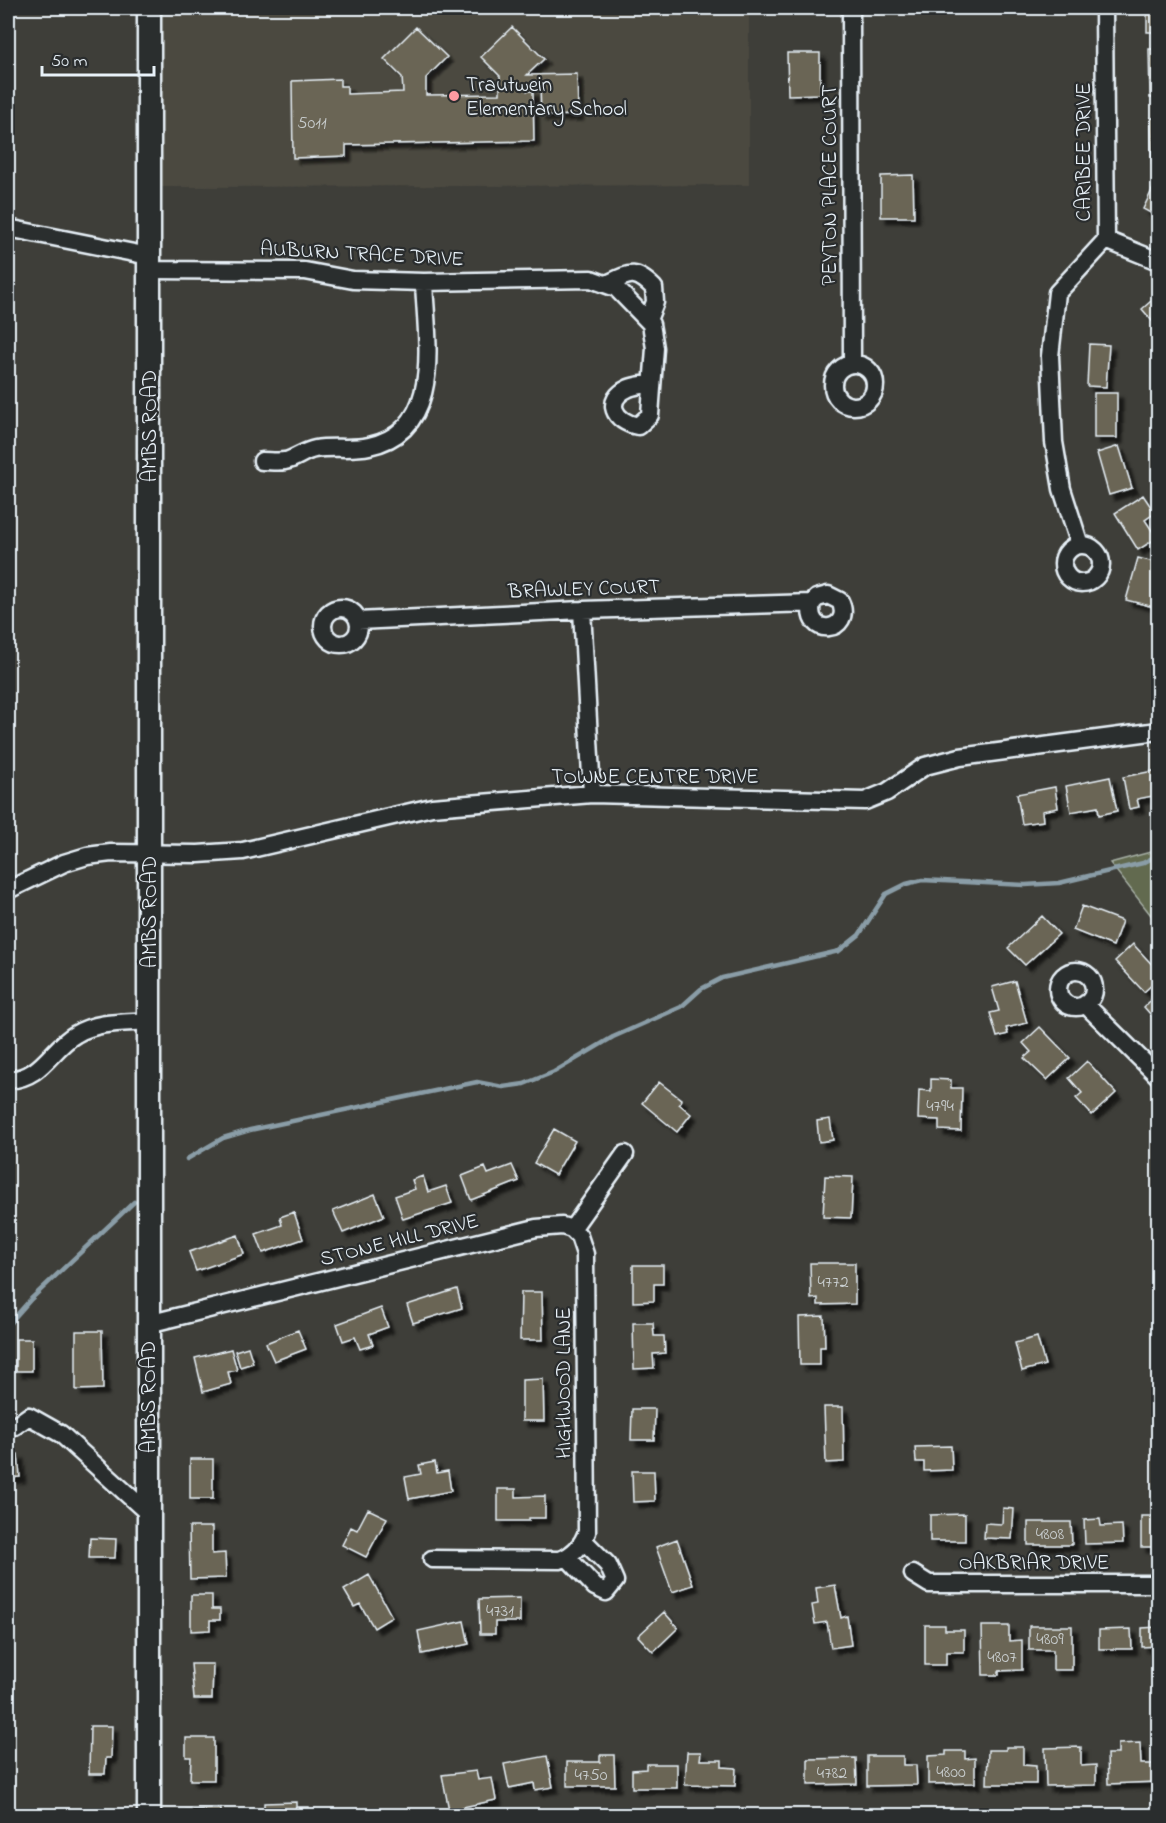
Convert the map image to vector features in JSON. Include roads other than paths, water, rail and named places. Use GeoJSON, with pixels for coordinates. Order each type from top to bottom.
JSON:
{"type":"FeatureCollection","features":[{"type":"Feature","properties":{"kind":"street","name":"AMBS ROAD"},"geometry":{"type":"LineString","coordinates":[[148,1815],[149,8]]}},
{"type":"Feature","properties":{"kind":"street","name":"PEYTON PLACE COURT"},"geometry":{"type":"LineString","coordinates":[[851,8],[852,363]]}},
{"type":"Feature","properties":{"kind":"street","name":"CARIBEE DRIVE"},"geometry":{"type":"LineString","coordinates":[[1104,8],[1106,240],[1158,261]]}},
{"type":"Feature","properties":{"kind":"street","name":"AUBURN TRACE DRIVE"},"geometry":{"type":"LineString","coordinates":[[8,228],[149,263],[305,271],[353,280],[424,282],[591,279],[608,284],[633,302],[651,324],[655,348],[652,383]]}},
{"type":"Feature","properties":{"kind":"street"},"geometry":{"type":"LineString","coordinates":[[1080,545],[1062,489],[1054,442],[1050,356],[1057,293],[1106,240]]}},
{"type":"Feature","properties":{"kind":"street","name":"AUBURN TRACE DRIVE"},"geometry":{"type":"LineString","coordinates":[[608,284],[629,274],[642,275],[654,288],[655,302],[648,320]]}},
{"type":"Feature","properties":{"kind":"street"},"geometry":{"type":"LineString","coordinates":[[262,461],[284,461],[313,450],[368,447],[382,442],[405,427],[419,412],[427,379],[424,282]]}},
{"type":"Feature","properties":{"kind":"street","name":"BRAWLEY COURT"},"geometry":{"type":"LineString","coordinates":[[358,621],[582,610],[813,603]]}},
{"type":"Feature","properties":{"kind":"street"},"geometry":{"type":"LineString","coordinates":[[582,610],[592,794]]}},
{"type":"Feature","properties":{"kind":"street","name":"TOWNE CENTRE DRIVE"},"geometry":{"type":"LineString","coordinates":[[8,890],[64,863],[87,856],[111,853],[243,851],[432,807],[592,794],[865,801],[887,792],[925,766],[960,757],[1158,732]]}},
{"type":"Feature","properties":{"kind":"street"},"geometry":{"type":"LineString","coordinates":[[1085,1004],[1158,1076]]}},
{"type":"Feature","properties":{"kind":"street"},"geometry":{"type":"LineString","coordinates":[[8,1080],[29,1074],[45,1065],[73,1035],[90,1027],[149,1021]]}},
{"type":"Feature","properties":{"kind":"street"},"geometry":{"type":"LineString","coordinates":[[572,1229],[625,1154]]}},
{"type":"Feature","properties":{"kind":"street","name":"STONE HILL DRIVE"},"geometry":{"type":"LineString","coordinates":[[148,1324],[536,1228],[562,1226],[572,1229]]}},
{"type":"Feature","properties":{"kind":"street","name":"HIGHWOOD LANE"},"geometry":{"type":"LineString","coordinates":[[432,1559],[560,1560],[576,1550],[587,1532],[585,1254],[579,1236],[572,1229]]}},
{"type":"Feature","properties":{"kind":"street"},"geometry":{"type":"LineString","coordinates":[[8,1425],[15,1426],[29,1416],[61,1434],[148,1513]]}},
{"type":"Feature","properties":{"kind":"street","name":"OAKBRIAR DRIVE"},"geometry":{"type":"LineString","coordinates":[[913,1574],[930,1584],[1158,1584]]}},
{"type":"Feature","properties":{"kind":"waterway"},"geometry":{"type":"LineString","coordinates":[[187,1159],[223,1138],[250,1130],[477,1082],[503,1087],[524,1084],[554,1072],[613,1037],[681,1007],[701,989],[722,978],[839,951],[859,935],[886,894],[906,884],[922,880],[1025,885],[1059,883],[1143,863],[1158,855]]}},
{"type":"Feature","properties":{"kind":"waterway"},"geometry":{"type":"LineString","coordinates":[[8,1325],[31,1299],[134,1202]]}},
{"type":"Feature","properties":{"kind":"place","name":"Trautwein Elementary School"},"geometry":{"type":"Point","coordinates":[454,96]}}]}
